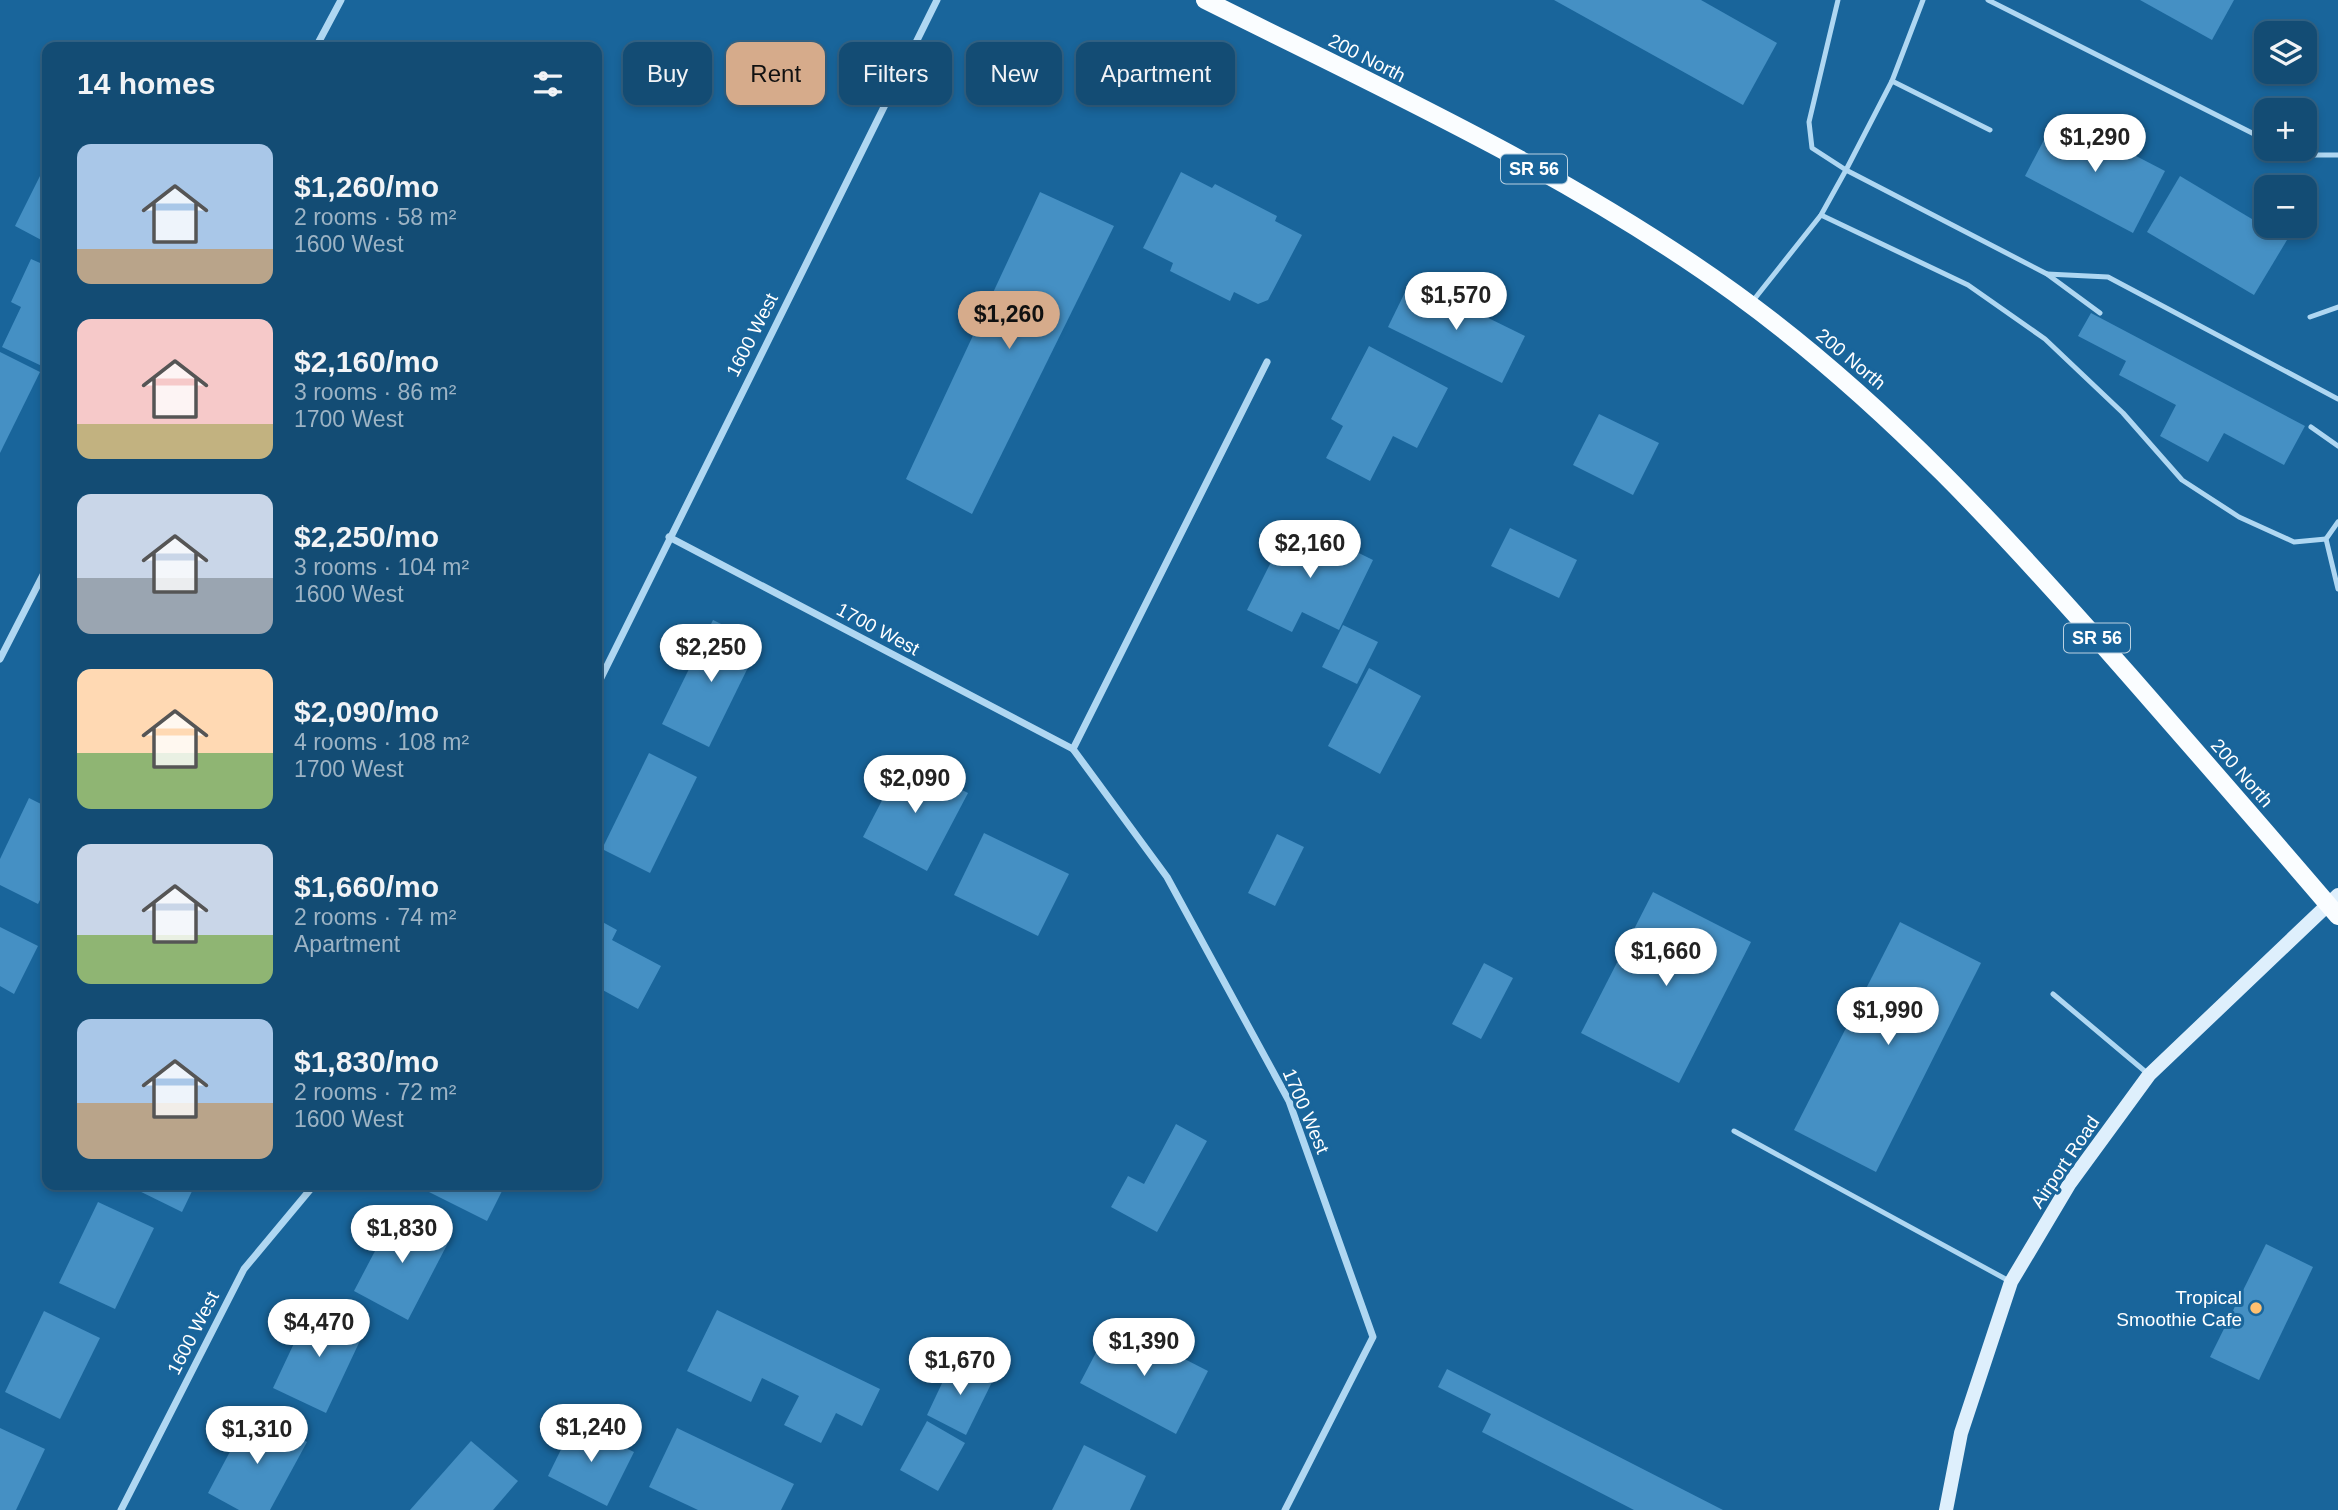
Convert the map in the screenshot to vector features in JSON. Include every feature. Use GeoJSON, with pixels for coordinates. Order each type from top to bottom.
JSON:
{"type":"FeatureCollection","features":[{"type":"Feature","properties":{"kind":"main road","name":"200 North"},"geometry":{"type":"LineString","coordinates":[[1205,0],[1459,127],[1627,220],[1750,304],[1841,376],[1967,494],[2335,905]]}},
{"type":"Feature","properties":{"kind":"street"},"geometry":{"type":"LineString","coordinates":[[319,42],[341,0]]}},
{"type":"Feature","properties":{"kind":"street","name":"1600 West"},"geometry":{"type":"LineString","coordinates":[[602,676],[936,0]]}},
{"type":"Feature","properties":{"kind":"street"},"geometry":{"type":"LineString","coordinates":[[1073,749],[1267,362]]}},
{"type":"Feature","properties":{"kind":"street","name":"1700 West"},"geometry":{"type":"LineString","coordinates":[[669,537],[1073,749],[1167,877],[1289,1101],[1373,1337],[1285,1510]]}},
{"type":"Feature","properties":{"kind":"street"},"geometry":{"type":"LineString","coordinates":[[0,659],[42,577]]}},
{"type":"Feature","properties":{"kind":"street","name":"Airport Road"},"geometry":{"type":"LineString","coordinates":[[1945,1510],[1961,1433],[2011,1282],[2070,1183],[2150,1075],[2335,905]]}},
{"type":"Feature","properties":{"kind":"street","name":"1600 West"},"geometry":{"type":"LineString","coordinates":[[121,1510],[244,1269],[310,1190]]}},
{"type":"Feature","properties":{"kind":"lane"},"geometry":{"type":"LineString","coordinates":[[1750,304],[1821,215],[1892,81],[1923,0]]}},
{"type":"Feature","properties":{"kind":"lane"},"geometry":{"type":"LineString","coordinates":[[1988,0],[2254,134]]}},
{"type":"Feature","properties":{"kind":"lane"},"geometry":{"type":"LineString","coordinates":[[1837,1],[1809,122],[1812,148],[1846,170],[2047,274],[2100,313]]}},
{"type":"Feature","properties":{"kind":"lane"},"geometry":{"type":"LineString","coordinates":[[1892,81],[1990,131]]}},
{"type":"Feature","properties":{"kind":"lane"},"geometry":{"type":"LineString","coordinates":[[2317,155],[2338,155]]}},
{"type":"Feature","properties":{"kind":"lane"},"geometry":{"type":"LineString","coordinates":[[1821,215],[1968,285],[2045,339],[2123,413],[2182,480],[2239,517],[2294,542],[2326,539]]}},
{"type":"Feature","properties":{"kind":"lane"},"geometry":{"type":"LineString","coordinates":[[2047,274],[2108,277],[2338,399]]}},
{"type":"Feature","properties":{"kind":"lane"},"geometry":{"type":"LineString","coordinates":[[2310,317],[2338,307]]}},
{"type":"Feature","properties":{"kind":"lane"},"geometry":{"type":"LineString","coordinates":[[2311,427],[2338,446]]}},
{"type":"Feature","properties":{"kind":"lane"},"geometry":{"type":"LineString","coordinates":[[2338,522],[2326,539],[2338,589]]}},
{"type":"Feature","properties":{"kind":"lane"},"geometry":{"type":"LineString","coordinates":[[2053,994],[2150,1075]]}},
{"type":"Feature","properties":{"kind":"lane"},"geometry":{"type":"LineString","coordinates":[[1734,1132],[2011,1282]]}},
{"type":"Feature","properties":{"kind":"building"},"geometry":{"type":"Polygon","coordinates":[[[1554,0],[1701,0],[1777,43],[1743,105],[1554,0]]]}},
{"type":"Feature","properties":{"kind":"building"},"geometry":{"type":"Polygon","coordinates":[[[2140,0],[2234,0],[2212,40],[2140,0]]]}},
{"type":"Feature","properties":{"kind":"building"},"geometry":{"type":"Polygon","coordinates":[[[2057,115],[2165,171],[2133,233],[2025,176],[2057,115]]]}},
{"type":"Feature","properties":{"kind":"building"},"geometry":{"type":"Polygon","coordinates":[[[1181,172],[1212,188],[1215,184],[1277,216],[1275,221],[1302,235],[1268,300],[1258,304],[1234,292],[1230,301],[1170,271],[1173,263],[1143,248],[1181,172]]]}},
{"type":"Feature","properties":{"kind":"building"},"geometry":{"type":"Polygon","coordinates":[[[41,174],[42,174],[42,240],[15,226],[41,174]]]}},
{"type":"Feature","properties":{"kind":"building"},"geometry":{"type":"Polygon","coordinates":[[[2180,176],[2254,220],[2254,238],[2287,240],[2254,295],[2147,232],[2180,176]]]}},
{"type":"Feature","properties":{"kind":"building"},"geometry":{"type":"Polygon","coordinates":[[[1040,192],[1114,226],[972,514],[906,479],[1040,192]]]}},
{"type":"Feature","properties":{"kind":"building"},"geometry":{"type":"Polygon","coordinates":[[[31,259],[42,264],[42,366],[2,347],[21,307],[11,302],[31,259]]]}},
{"type":"Feature","properties":{"kind":"building"},"geometry":{"type":"Polygon","coordinates":[[[1411,280],[1525,336],[1502,383],[1388,327],[1411,280]]]}},
{"type":"Feature","properties":{"kind":"building"},"geometry":{"type":"Polygon","coordinates":[[[2091,313],[2305,426],[2284,465],[2224,433],[2208,462],[2160,436],[2176,405],[2119,375],[2126,361],[2078,336],[2091,313]]]}},
{"type":"Feature","properties":{"kind":"building"},"geometry":{"type":"Polygon","coordinates":[[[1369,346],[1448,388],[1417,448],[1393,436],[1370,481],[1326,458],[1343,426],[1331,419],[1369,346]]]}},
{"type":"Feature","properties":{"kind":"building"},"geometry":{"type":"Polygon","coordinates":[[[0,352],[40,372],[0,453],[0,352]]]}},
{"type":"Feature","properties":{"kind":"building"},"geometry":{"type":"Polygon","coordinates":[[[1599,414],[1659,443],[1633,495],[1573,465],[1599,414]]]}},
{"type":"Feature","properties":{"kind":"building"},"geometry":{"type":"Polygon","coordinates":[[[1292,520],[1373,560],[1339,630],[1302,612],[1292,632],[1247,610],[1292,520]]]}},
{"type":"Feature","properties":{"kind":"building"},"geometry":{"type":"Polygon","coordinates":[[[1510,528],[1577,560],[1559,598],[1491,566],[1510,528]]]}},
{"type":"Feature","properties":{"kind":"building"},"geometry":{"type":"Polygon","coordinates":[[[713,620],[760,643],[709,747],[662,724],[713,620]]]}},
{"type":"Feature","properties":{"kind":"building"},"geometry":{"type":"Polygon","coordinates":[[[1343,625],[1378,642],[1357,684],[1322,667],[1343,625]]]}},
{"type":"Feature","properties":{"kind":"building"},"geometry":{"type":"Polygon","coordinates":[[[1369,668],[1421,696],[1380,774],[1328,746],[1369,668]]]}},
{"type":"Feature","properties":{"kind":"building"},"geometry":{"type":"Polygon","coordinates":[[[649,753],[697,777],[650,873],[602,849],[649,753]]]}},
{"type":"Feature","properties":{"kind":"building"},"geometry":{"type":"Polygon","coordinates":[[[903,760],[968,793],[927,871],[863,837],[903,760]]]}},
{"type":"Feature","properties":{"kind":"building"},"geometry":{"type":"Polygon","coordinates":[[[29,798],[42,804],[42,896],[38,904],[0,885],[0,859],[29,798]]]}},
{"type":"Feature","properties":{"kind":"building"},"geometry":{"type":"Polygon","coordinates":[[[984,833],[1069,874],[1038,936],[954,895],[984,833]]]}},
{"type":"Feature","properties":{"kind":"building"},"geometry":{"type":"Polygon","coordinates":[[[1277,834],[1304,847],[1275,906],[1248,893],[1277,834]]]}},
{"type":"Feature","properties":{"kind":"building"},"geometry":{"type":"Polygon","coordinates":[[[1653,892],[1751,942],[1679,1083],[1581,1033],[1653,892]]]}},
{"type":"Feature","properties":{"kind":"building"},"geometry":{"type":"Polygon","coordinates":[[[602,922],[617,930],[612,940],[661,966],[638,1009],[602,990],[602,922]]]}},
{"type":"Feature","properties":{"kind":"building"},"geometry":{"type":"Polygon","coordinates":[[[1900,922],[1981,963],[1876,1172],[1794,1130],[1900,922]]]}},
{"type":"Feature","properties":{"kind":"building"},"geometry":{"type":"Polygon","coordinates":[[[0,927],[38,946],[14,994],[0,986],[0,927]]]}},
{"type":"Feature","properties":{"kind":"building"},"geometry":{"type":"Polygon","coordinates":[[[1484,963],[1513,978],[1481,1039],[1452,1024],[1484,963]]]}},
{"type":"Feature","properties":{"kind":"building"},"geometry":{"type":"Polygon","coordinates":[[[1176,1124],[1207,1141],[1157,1232],[1111,1207],[1128,1176],[1144,1184],[1176,1124]]]}},
{"type":"Feature","properties":{"kind":"building"},"geometry":{"type":"Polygon","coordinates":[[[137,1190],[193,1190],[182,1212],[137,1190]]]}},
{"type":"Feature","properties":{"kind":"building"},"geometry":{"type":"Polygon","coordinates":[[[430,1190],[502,1190],[487,1221],[429,1192],[430,1190]]]}},
{"type":"Feature","properties":{"kind":"building"},"geometry":{"type":"Polygon","coordinates":[[[98,1202],[154,1228],[115,1309],[59,1283],[98,1202]]]}},
{"type":"Feature","properties":{"kind":"building"},"geometry":{"type":"Polygon","coordinates":[[[396,1211],[450,1239],[408,1320],[354,1291],[396,1211]]]}},
{"type":"Feature","properties":{"kind":"building"},"geometry":{"type":"Polygon","coordinates":[[[2266,1244],[2313,1267],[2259,1380],[2210,1357],[2266,1244]]]}},
{"type":"Feature","properties":{"kind":"building"},"geometry":{"type":"Polygon","coordinates":[[[312,1305],[365,1330],[326,1413],[273,1388],[312,1305]]]}},
{"type":"Feature","properties":{"kind":"building"},"geometry":{"type":"Polygon","coordinates":[[[717,1310],[880,1389],[862,1426],[836,1413],[821,1443],[784,1425],[799,1396],[762,1378],[751,1402],[687,1371],[717,1310]]]}},
{"type":"Feature","properties":{"kind":"building"},"geometry":{"type":"Polygon","coordinates":[[[44,1311],[100,1338],[60,1419],[5,1392],[44,1311]]]}},
{"type":"Feature","properties":{"kind":"building"},"geometry":{"type":"Polygon","coordinates":[[[1112,1322],[1208,1371],[1176,1434],[1080,1383],[1112,1322]]]}},
{"type":"Feature","properties":{"kind":"building"},"geometry":{"type":"Polygon","coordinates":[[[953,1360],[993,1380],[966,1435],[927,1415],[953,1360]]]}},
{"type":"Feature","properties":{"kind":"building"},"geometry":{"type":"Polygon","coordinates":[[[1447,1369],[1723,1510],[1634,1510],[1482,1432],[1491,1414],[1438,1387],[1447,1369]]]}},
{"type":"Feature","properties":{"kind":"building"},"geometry":{"type":"Polygon","coordinates":[[[251,1412],[307,1442],[270,1510],[239,1510],[208,1493],[251,1412]]]}},
{"type":"Feature","properties":{"kind":"building"},"geometry":{"type":"Polygon","coordinates":[[[927,1421],[965,1443],[938,1491],[900,1470],[927,1421]]]}},
{"type":"Feature","properties":{"kind":"building"},"geometry":{"type":"Polygon","coordinates":[[[574,1423],[634,1452],[607,1506],[548,1476],[574,1423]]]}},
{"type":"Feature","properties":{"kind":"building"},"geometry":{"type":"Polygon","coordinates":[[[0,1428],[45,1449],[16,1510],[0,1510],[0,1428]]]}},
{"type":"Feature","properties":{"kind":"building"},"geometry":{"type":"Polygon","coordinates":[[[677,1428],[794,1484],[781,1510],[698,1510],[649,1487],[677,1428]]]}},
{"type":"Feature","properties":{"kind":"building"},"geometry":{"type":"Polygon","coordinates":[[[471,1441],[518,1481],[493,1510],[410,1510],[471,1441]]]}},
{"type":"Feature","properties":{"kind":"building"},"geometry":{"type":"Polygon","coordinates":[[[1084,1445],[1146,1476],[1130,1510],[1052,1510],[1084,1445]]]}},
{"type":"Feature","properties":{"kind":"place","name":"Tropical Smoothie Cafe"},"geometry":{"type":"Point","coordinates":[2256,1308]}}]}
